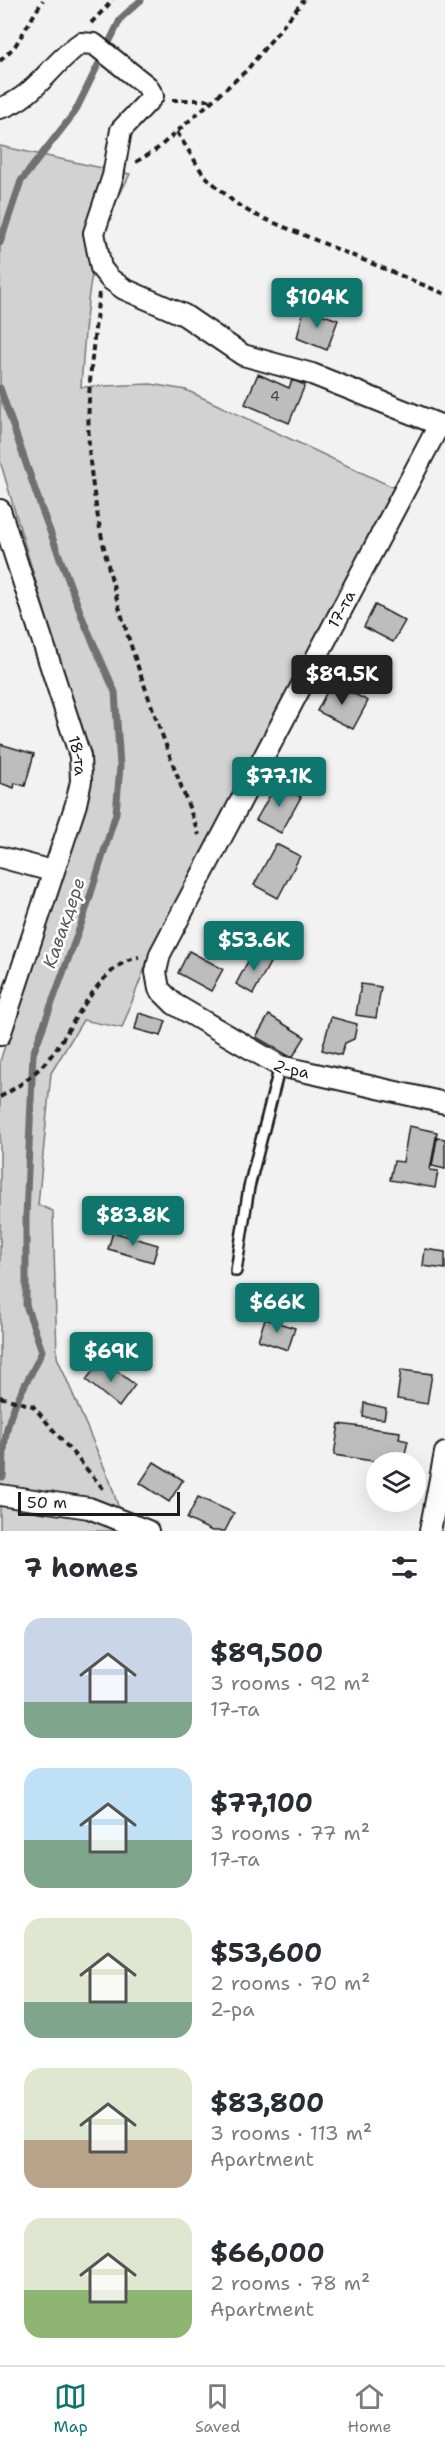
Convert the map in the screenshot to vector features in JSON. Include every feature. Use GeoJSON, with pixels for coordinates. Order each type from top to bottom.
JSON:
{"type":"FeatureCollection","features":[{"type":"Feature","properties":{"kind":"street"},"geometry":{"type":"LineString","coordinates":[[0,108],[9,106],[41,81],[70,50],[81,42],[94,44],[147,86],[153,96],[121,130],[113,176],[94,233],[101,268],[110,279],[124,289],[184,315],[243,355],[312,374],[442,426]]}},
{"type":"Feature","properties":{"kind":"street","name":"17-та"},"geometry":{"type":"LineString","coordinates":[[159,989],[156,972],[160,954],[442,426]]}},
{"type":"Feature","properties":{"kind":"street","name":"18-та"},"geometry":{"type":"LineString","coordinates":[[0,510],[80,756],[81,781],[76,804],[52,871],[0,1035]]}},
{"type":"Feature","properties":{"kind":"street"},"geometry":{"type":"LineString","coordinates":[[0,857],[52,871]]}},
{"type":"Feature","properties":{"kind":"street","name":"2-ра"},"geometry":{"type":"LineString","coordinates":[[159,989],[174,1004],[280,1066],[445,1103]]}},
{"type":"Feature","properties":{"kind":"street"},"geometry":{"type":"LineString","coordinates":[[430,1531],[445,1453]]}},
{"type":"Feature","properties":{"kind":"street"},"geometry":{"type":"LineString","coordinates":[[0,1495],[89,1508],[148,1531]]}},
{"type":"Feature","properties":{"kind":"lane"},"geometry":{"type":"LineString","coordinates":[[236,1271],[249,1187],[280,1066]]}},
{"type":"Feature","properties":{"kind":"path"},"geometry":{"type":"LineString","coordinates":[[0,61],[15,46],[43,0]]}},
{"type":"Feature","properties":{"kind":"path"},"geometry":{"type":"LineString","coordinates":[[81,42],[88,26],[113,0]]}},
{"type":"Feature","properties":{"kind":"path"},"geometry":{"type":"LineString","coordinates":[[113,176],[158,149],[246,71],[303,0]]}},
{"type":"Feature","properties":{"kind":"path"},"geometry":{"type":"LineString","coordinates":[[153,96],[177,101],[213,100]]}},
{"type":"Feature","properties":{"kind":"path"},"geometry":{"type":"LineString","coordinates":[[177,132],[203,174],[235,202],[253,214],[445,294]]}},
{"type":"Feature","properties":{"kind":"path"},"geometry":{"type":"LineString","coordinates":[[101,268],[90,383],[90,460],[103,547],[126,637],[209,862]]}},
{"type":"Feature","properties":{"kind":"path"},"geometry":{"type":"LineString","coordinates":[[0,1097],[22,1085],[56,1050],[81,1007],[111,972],[132,958],[160,954]]}},
{"type":"Feature","properties":{"kind":"path"},"geometry":{"type":"LineString","coordinates":[[0,1397],[33,1406],[107,1492]]}},
{"type":"Feature","properties":{"kind":"shaded area"},"geometry":{"type":"Polygon","coordinates":[[[0,146],[130,174],[109,217],[97,251],[87,309],[81,387],[151,384],[186,390],[399,490],[150,954],[122,1028],[83,1020],[51,1073],[38,1205],[53,1211],[57,1357],[110,1481],[126,1531],[0,1531],[0,1061],[79,819],[87,754],[0,461],[0,146]]]}},
{"type":"Feature","properties":{"kind":"building"},"geometry":{"type":"Polygon","coordinates":[[[304,308],[338,320],[327,350],[297,338],[304,308]]]}},
{"type":"Feature","properties":{"kind":"building"},"geometry":{"type":"Polygon","coordinates":[[[258,374],[289,388],[292,380],[305,385],[289,423],[245,404],[258,374]]]}},
{"type":"Feature","properties":{"kind":"building"},"geometry":{"type":"Polygon","coordinates":[[[375,605],[405,621],[393,642],[364,627],[375,605]]]}},
{"type":"Feature","properties":{"kind":"building"},"geometry":{"type":"Polygon","coordinates":[[[332,682],[368,701],[353,729],[317,711],[332,682]]]}},
{"type":"Feature","properties":{"kind":"building"},"geometry":{"type":"Polygon","coordinates":[[[0,744],[34,754],[25,786],[15,783],[14,788],[0,783],[0,744]]]}},
{"type":"Feature","properties":{"kind":"building"},"geometry":{"type":"Polygon","coordinates":[[[277,783],[301,797],[281,833],[256,820],[277,783]]]}},
{"type":"Feature","properties":{"kind":"building"},"geometry":{"type":"Polygon","coordinates":[[[276,844],[300,856],[278,898],[254,885],[276,844]]]}},
{"type":"Feature","properties":{"kind":"building"},"geometry":{"type":"Polygon","coordinates":[[[254,950],[272,959],[253,994],[236,984],[254,950]]]}},
{"type":"Feature","properties":{"kind":"building"},"geometry":{"type":"Polygon","coordinates":[[[189,951],[223,969],[211,991],[178,973],[189,951]]]}},
{"type":"Feature","properties":{"kind":"building"},"geometry":{"type":"Polygon","coordinates":[[[361,984],[381,987],[376,1018],[356,1015],[361,984]]]}},
{"type":"Feature","properties":{"kind":"building"},"geometry":{"type":"Polygon","coordinates":[[[139,1013],[166,1021],[161,1036],[135,1029],[139,1013]]]}},
{"type":"Feature","properties":{"kind":"building"},"geometry":{"type":"Polygon","coordinates":[[[269,1015],[305,1037],[292,1058],[256,1037],[269,1015]]]}},
{"type":"Feature","properties":{"kind":"building"},"geometry":{"type":"Polygon","coordinates":[[[331,1017],[357,1024],[354,1039],[345,1043],[341,1055],[322,1050],[331,1017]]]}},
{"type":"Feature","properties":{"kind":"building"},"geometry":{"type":"Polygon","coordinates":[[[409,1126],[437,1132],[430,1170],[438,1171],[435,1188],[390,1180],[394,1161],[403,1162],[409,1126]]]}},
{"type":"Feature","properties":{"kind":"building"},"geometry":{"type":"Polygon","coordinates":[[[437,1138],[445,1139],[445,1169],[432,1166],[437,1138]]]}},
{"type":"Feature","properties":{"kind":"building"},"geometry":{"type":"Polygon","coordinates":[[[113,1232],[158,1245],[153,1262],[108,1249],[113,1232]]]}},
{"type":"Feature","properties":{"kind":"building"},"geometry":{"type":"Polygon","coordinates":[[[425,1249],[445,1252],[445,1269],[423,1266],[425,1249]]]}},
{"type":"Feature","properties":{"kind":"building"},"geometry":{"type":"Polygon","coordinates":[[[265,1319],[295,1328],[288,1350],[258,1340],[265,1319]]]}},
{"type":"Feature","properties":{"kind":"building"},"geometry":{"type":"Polygon","coordinates":[[[102,1359],[135,1385],[119,1407],[86,1380],[102,1359]]]}},
{"type":"Feature","properties":{"kind":"building"},"geometry":{"type":"Polygon","coordinates":[[[401,1370],[432,1374],[427,1404],[397,1399],[401,1370]]]}},
{"type":"Feature","properties":{"kind":"building"},"geometry":{"type":"Polygon","coordinates":[[[364,1403],[386,1408],[384,1419],[363,1417],[364,1403]]]}},
{"type":"Feature","properties":{"kind":"building"},"geometry":{"type":"Polygon","coordinates":[[[339,1424],[400,1432],[399,1439],[408,1441],[405,1452],[366,1452],[366,1460],[334,1455],[339,1424]]]}},
{"type":"Feature","properties":{"kind":"building"},"geometry":{"type":"Polygon","coordinates":[[[154,1462],[183,1480],[169,1502],[140,1483],[154,1462]]]}},
{"type":"Feature","properties":{"kind":"building"},"geometry":{"type":"Polygon","coordinates":[[[198,1497],[234,1513],[225,1531],[212,1531],[187,1519],[198,1497]]]}},
{"type":"Feature","properties":{"kind":"waterway","name":"Кавакдере"},"geometry":{"type":"LineString","coordinates":[[0,243],[21,181],[75,112],[121,18],[141,0]]}},
{"type":"Feature","properties":{"kind":"waterway","name":"Кавакдере"},"geometry":{"type":"LineString","coordinates":[[0,388],[84,622],[115,692],[120,766],[116,813],[83,919],[33,1054],[26,1217],[26,1305],[42,1351],[10,1419],[5,1441],[3,1477]]}}]}
